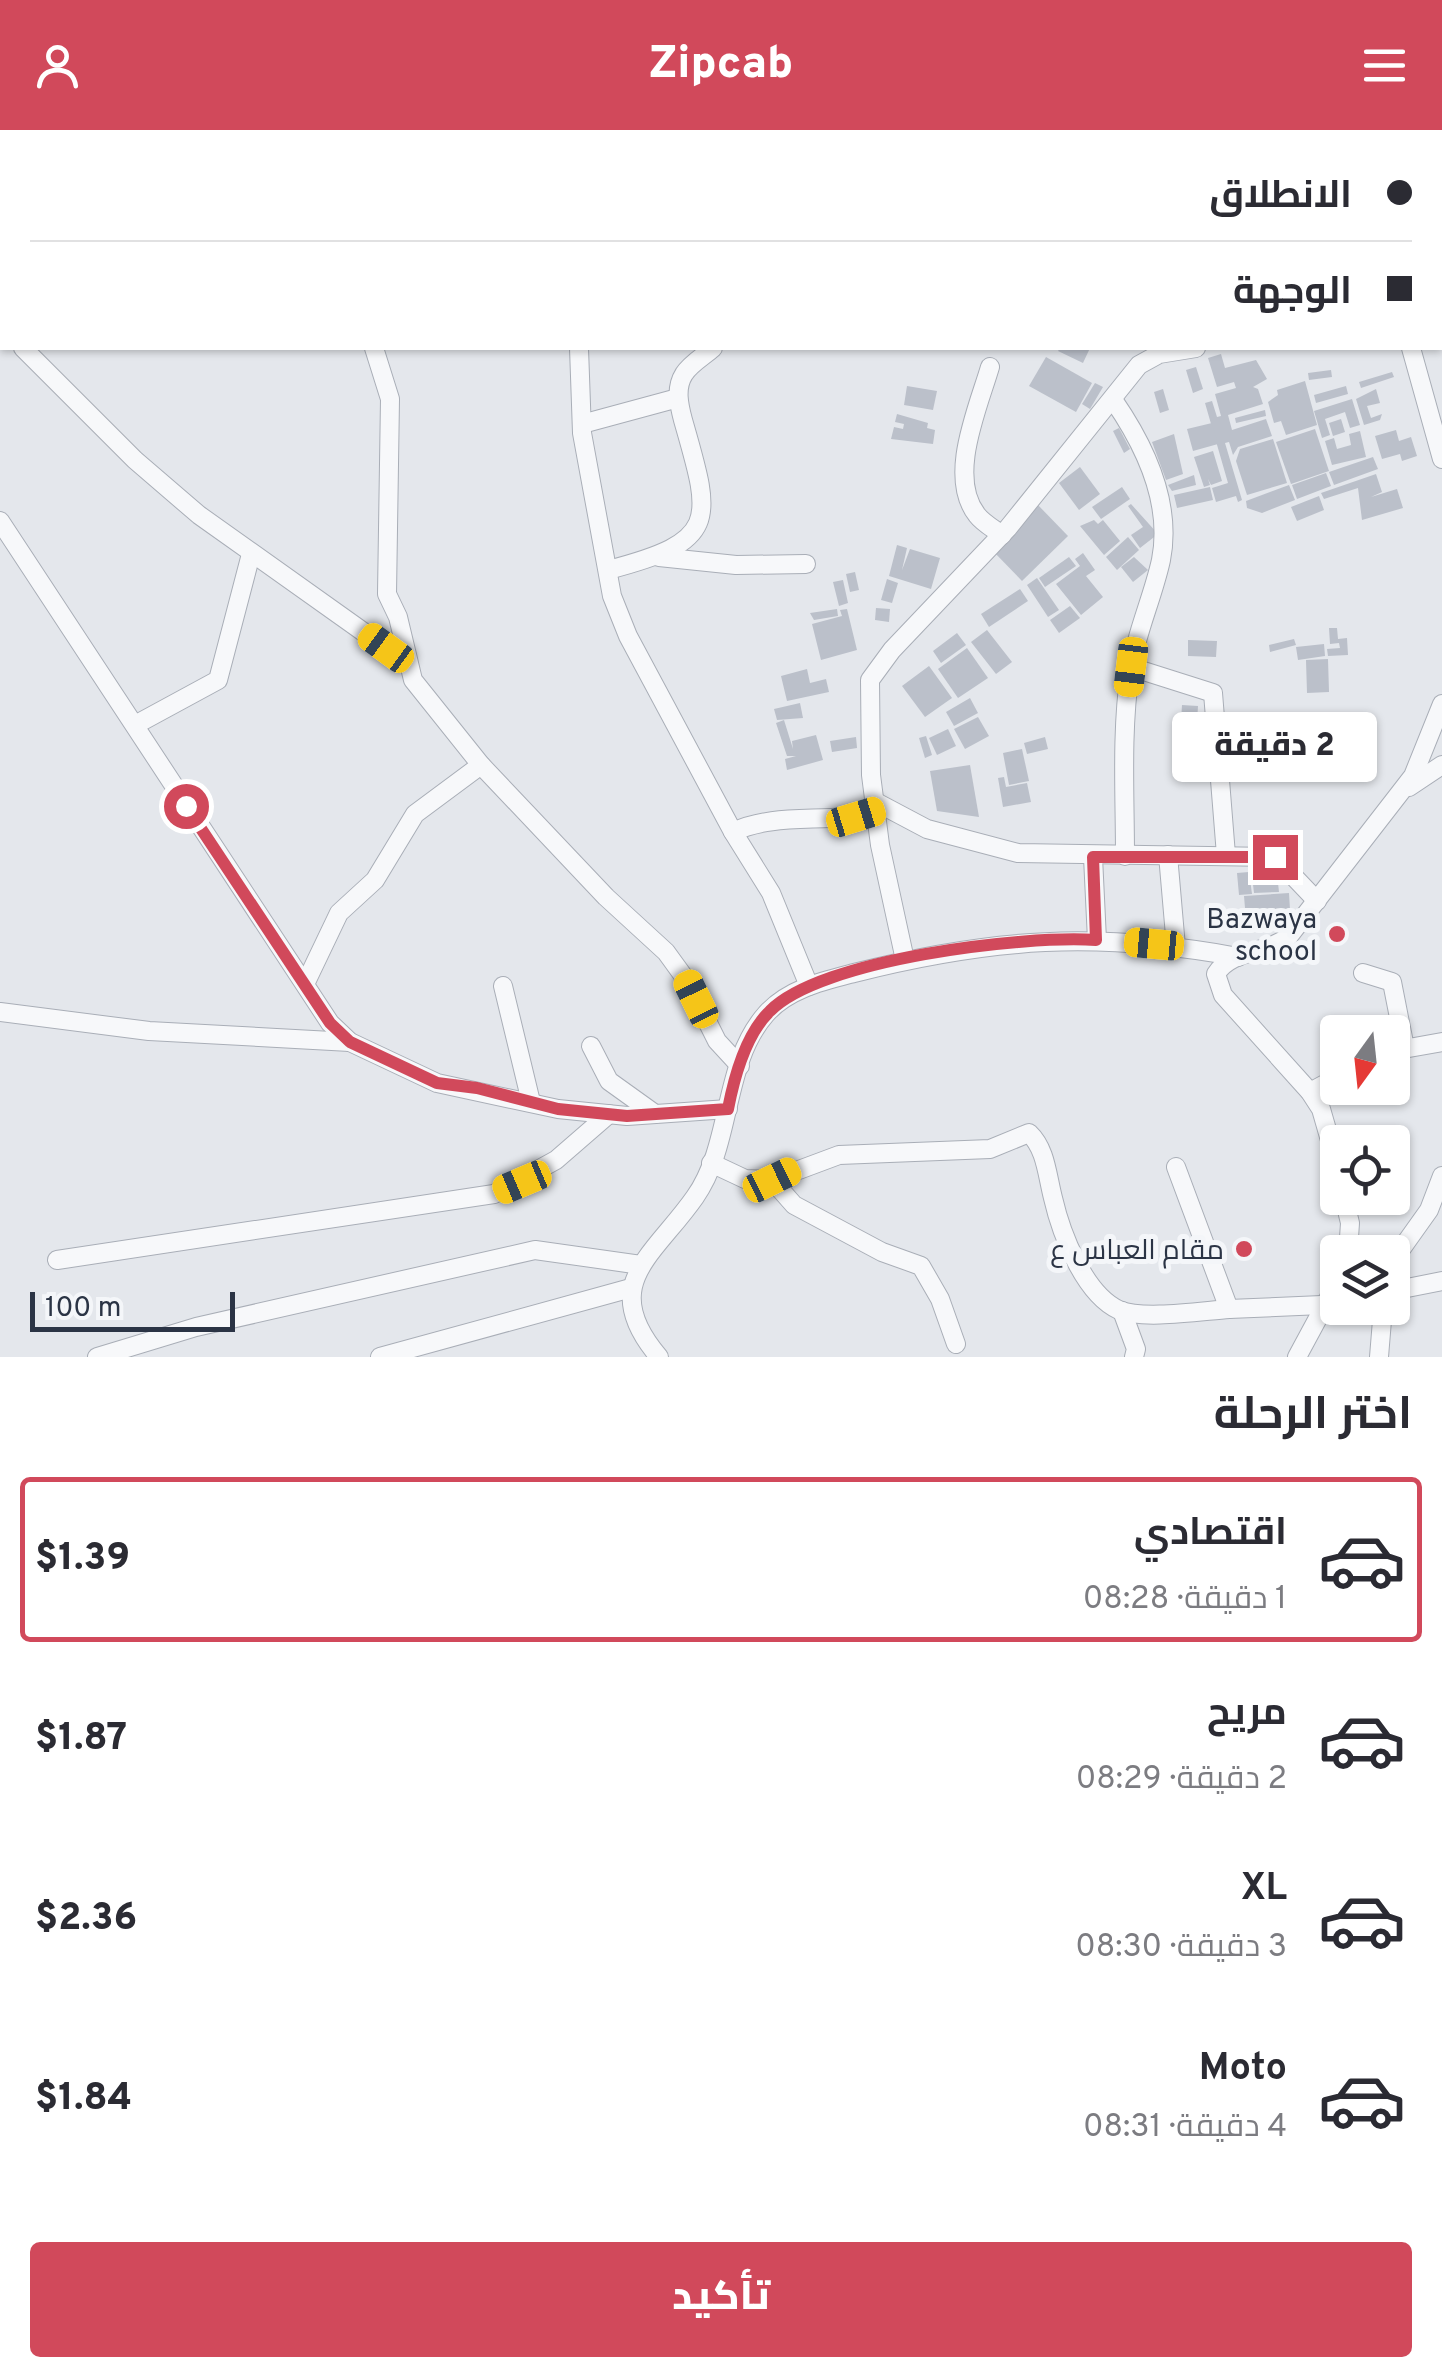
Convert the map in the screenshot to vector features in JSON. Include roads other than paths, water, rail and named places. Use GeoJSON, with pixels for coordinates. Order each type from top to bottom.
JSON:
{"type":"FeatureCollection","features":[{"type":"Feature","properties":{"kind":"street"},"geometry":{"type":"LineString","coordinates":[[25,350],[136,460],[252,554],[408,664]]}},
{"type":"Feature","properties":{"kind":"street"},"geometry":{"type":"LineString","coordinates":[[375,350],[390,399],[386,594],[398,617],[413,680],[481,766],[606,898],[658,943],[687,981],[717,1041],[740,1066]]}},
{"type":"Feature","properties":{"kind":"street"},"geometry":{"type":"LineString","coordinates":[[578,350],[582,424],[612,596],[628,636],[733,832],[771,893],[809,986]]}},
{"type":"Feature","properties":{"kind":"street"},"geometry":{"type":"LineString","coordinates":[[608,570],[658,556],[685,542],[698,524],[705,501],[678,398],[683,375],[711,350]]}},
{"type":"Feature","properties":{"kind":"street"},"geometry":{"type":"LineString","coordinates":[[906,960],[880,845],[871,774],[870,680],[892,650],[1002,535],[1114,402],[1139,365],[1159,354],[1184,350]]}},
{"type":"Feature","properties":{"kind":"street"},"geometry":{"type":"LineString","coordinates":[[1412,350],[1442,460]]}},
{"type":"Feature","properties":{"kind":"street"},"geometry":{"type":"LineString","coordinates":[[990,367],[968,453],[965,486],[978,517],[1002,535]]}},
{"type":"Feature","properties":{"kind":"street"},"geometry":{"type":"LineString","coordinates":[[582,424],[678,398]]}},
{"type":"Feature","properties":{"kind":"street"},"geometry":{"type":"LineString","coordinates":[[1114,402],[1148,463],[1164,520],[1162,558],[1131,667],[1124,726],[1125,856]]}},
{"type":"Feature","properties":{"kind":"street"},"geometry":{"type":"LineString","coordinates":[[0,521],[330,1023],[350,1042],[437,1083],[531,1102],[609,1114],[728,1109]]}},
{"type":"Feature","properties":{"kind":"street"},"geometry":{"type":"LineString","coordinates":[[135,725],[218,680],[252,554]]}},
{"type":"Feature","properties":{"kind":"street"},"geometry":{"type":"LineString","coordinates":[[658,556],[736,566],[806,564]]}},
{"type":"Feature","properties":{"kind":"street"},"geometry":{"type":"LineString","coordinates":[[1131,667],[1213,693],[1226,855]]}},
{"type":"Feature","properties":{"kind":"street"},"geometry":{"type":"LineString","coordinates":[[1325,1125],[1310,1092],[1223,995],[1216,974],[1222,964],[1280,943],[1318,900],[1414,776],[1442,704]]}},
{"type":"Feature","properties":{"kind":"street"},"geometry":{"type":"LineString","coordinates":[[1403,791],[1442,765]]}},
{"type":"Feature","properties":{"kind":"street"},"geometry":{"type":"LineString","coordinates":[[306,982],[339,913],[375,880],[415,814],[481,766]]}},
{"type":"Feature","properties":{"kind":"street"},"geometry":{"type":"LineString","coordinates":[[733,832],[752,824],[856,817],[877,806]]}},
{"type":"Feature","properties":{"kind":"street"},"geometry":{"type":"LineString","coordinates":[[877,806],[927,829],[1018,853],[1275,857],[1318,900]]}},
{"type":"Feature","properties":{"kind":"street"},"geometry":{"type":"LineString","coordinates":[[1168,855],[1176,947]]}},
{"type":"Feature","properties":{"kind":"street"},"geometry":{"type":"LineString","coordinates":[[1093,857],[1096,940]]}},
{"type":"Feature","properties":{"kind":"street"},"geometry":{"type":"LineString","coordinates":[[659,1357],[638,1326],[631,1309],[630,1288],[641,1265],[692,1202],[711,1162],[740,1066],[767,1013],[809,986],[906,960],[991,944],[1096,940],[1238,957]]}},
{"type":"Feature","properties":{"kind":"street"},"geometry":{"type":"LineString","coordinates":[[1363,973],[1392,982],[1395,1015]]}},
{"type":"Feature","properties":{"kind":"street"},"geometry":{"type":"LineString","coordinates":[[503,986],[531,1102]]}},
{"type":"Feature","properties":{"kind":"street"},"geometry":{"type":"LineString","coordinates":[[0,1012],[148,1031],[350,1042]]}},
{"type":"Feature","properties":{"kind":"street"},"geometry":{"type":"LineString","coordinates":[[1410,1047],[1442,1042]]}},
{"type":"Feature","properties":{"kind":"street"},"geometry":{"type":"LineString","coordinates":[[591,1046],[609,1081],[655,1114]]}},
{"type":"Feature","properties":{"kind":"street"},"geometry":{"type":"LineString","coordinates":[[1310,1092],[1320,1087]]}},
{"type":"Feature","properties":{"kind":"street"},"geometry":{"type":"LineString","coordinates":[[57,1260],[494,1194],[556,1160],[609,1114]]}},
{"type":"Feature","properties":{"kind":"street"},"geometry":{"type":"LineString","coordinates":[[711,1162],[745,1180],[772,1180],[839,1155],[990,1150],[1029,1133],[1040,1143],[1056,1213],[1074,1254],[1101,1298],[1122,1312],[1228,1309],[1320,1295]]}},
{"type":"Feature","properties":{"kind":"street"},"geometry":{"type":"LineString","coordinates":[[1176,1166],[1228,1309]]}},
{"type":"Feature","properties":{"kind":"street"},"geometry":{"type":"LineString","coordinates":[[1410,1237],[1429,1210],[1442,1176]]}},
{"type":"Feature","properties":{"kind":"street"},"geometry":{"type":"LineString","coordinates":[[772,1180],[794,1205],[882,1252],[920,1266],[956,1344]]}},
{"type":"Feature","properties":{"kind":"street"},"geometry":{"type":"LineString","coordinates":[[97,1357],[196,1327],[535,1250],[641,1265]]}},
{"type":"Feature","properties":{"kind":"street"},"geometry":{"type":"LineString","coordinates":[[1410,1287],[1442,1281]]}},
{"type":"Feature","properties":{"kind":"street"},"geometry":{"type":"LineString","coordinates":[[380,1357],[630,1288]]}},
{"type":"Feature","properties":{"kind":"street"},"geometry":{"type":"LineString","coordinates":[[1122,1312],[1136,1349],[1134,1357]]}},
{"type":"Feature","properties":{"kind":"street"},"geometry":{"type":"LineString","coordinates":[[1297,1357],[1320,1315]]}},
{"type":"Feature","properties":{"kind":"street"},"geometry":{"type":"LineString","coordinates":[[1379,1357],[1382,1325]]}},
{"type":"Feature","properties":{"kind":"place","name":"Bazwaya school"},"geometry":{"type":"Point","coordinates":[1337,934]}},
{"type":"Feature","properties":{"kind":"place","name":"مقام العباس ع"},"geometry":{"type":"Point","coordinates":[1244,1249]}}]}
